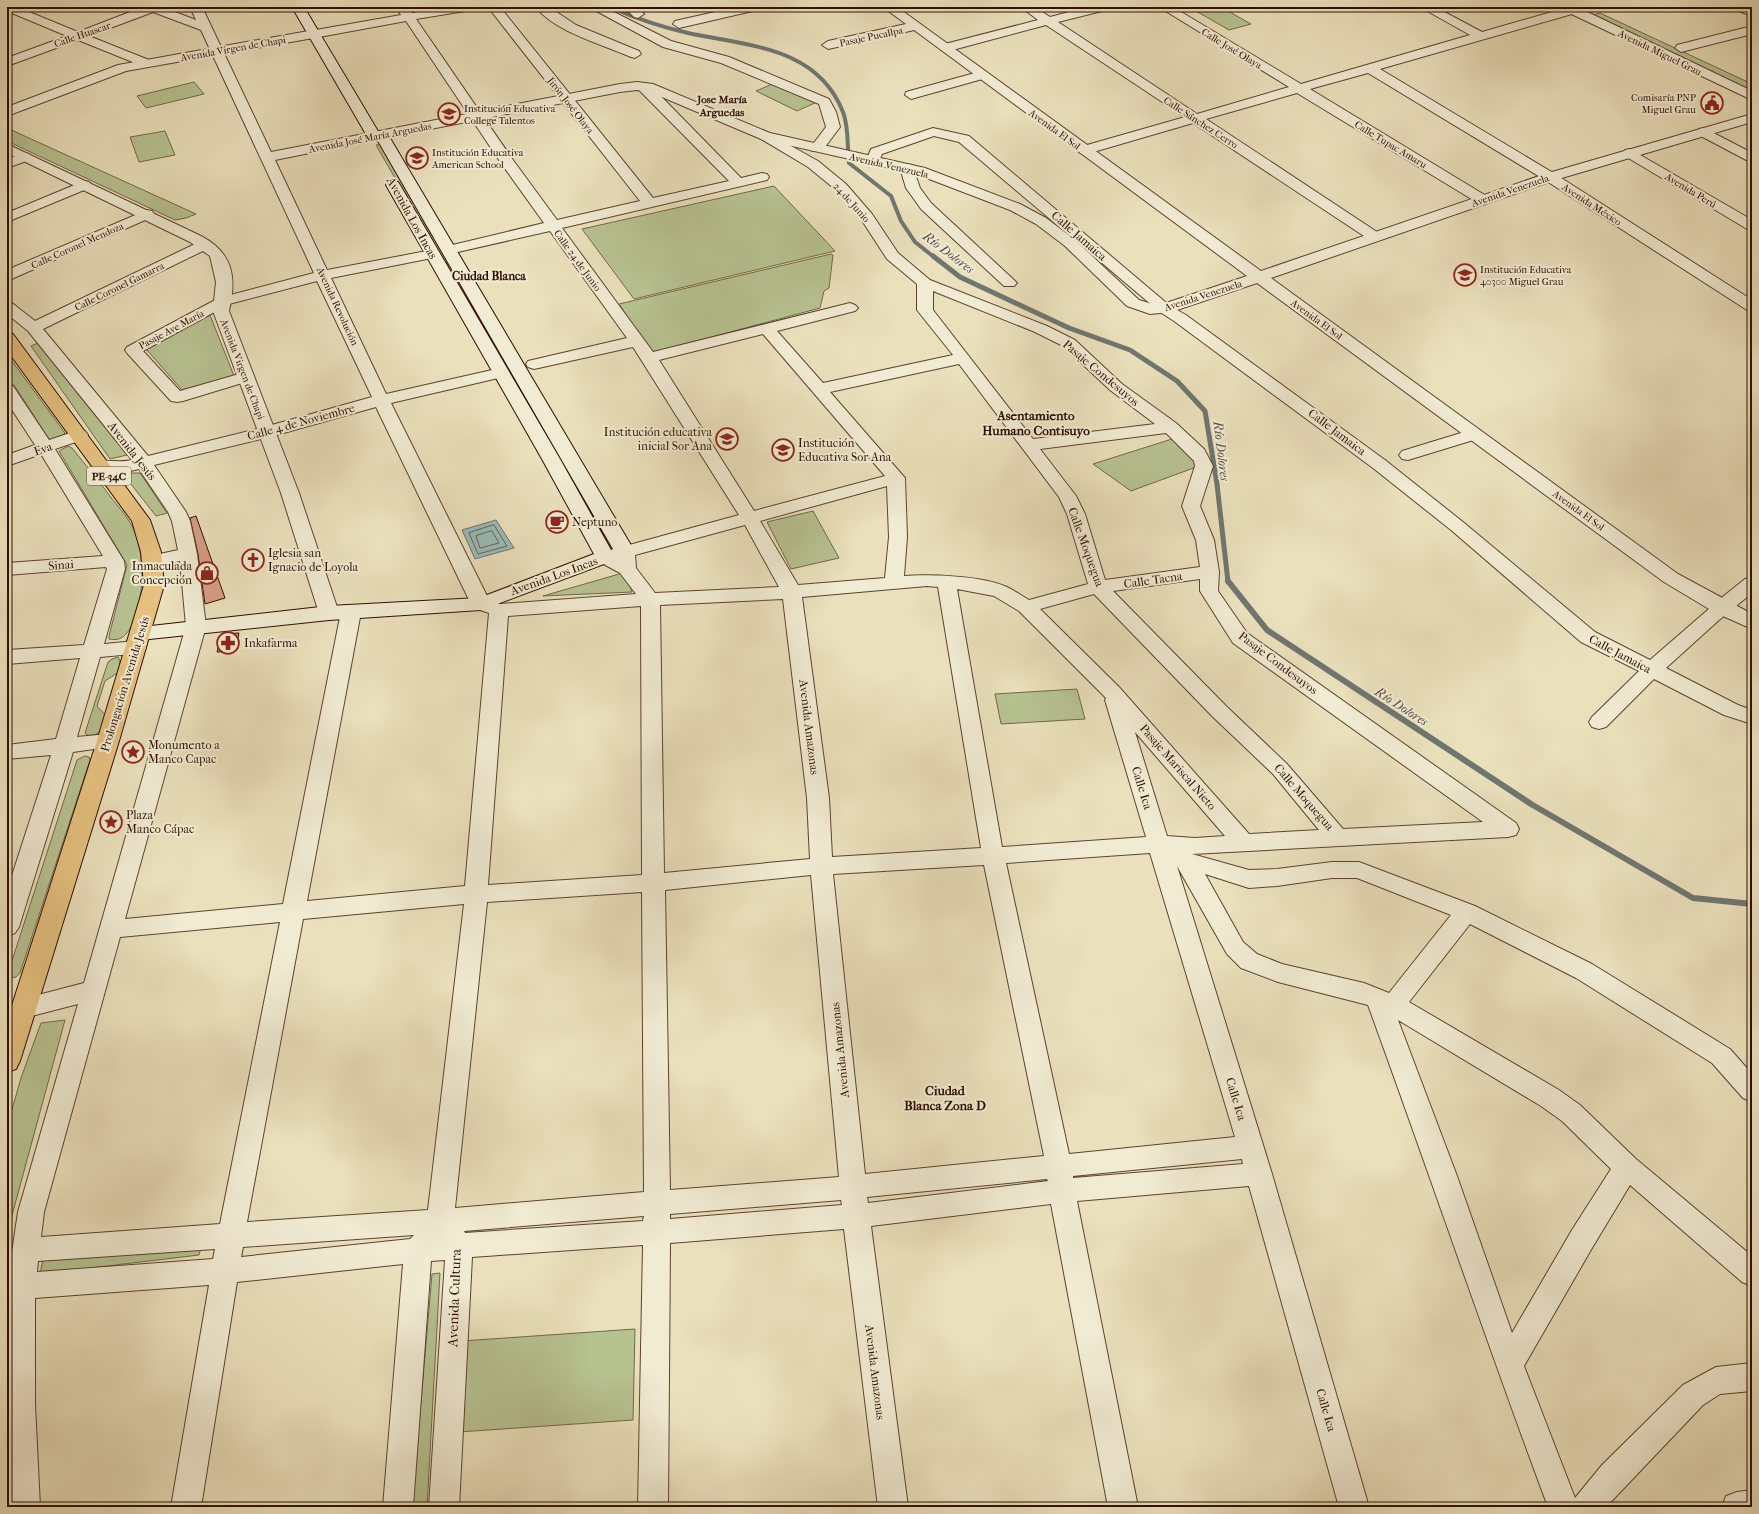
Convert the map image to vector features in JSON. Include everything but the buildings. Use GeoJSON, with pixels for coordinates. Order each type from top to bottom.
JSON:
{"type":"FeatureCollection","features":[{"type":"Feature","properties":{"kind":"main road","name":"Prolongación Avenida Jesús"},"geometry":{"type":"LineString","coordinates":[[7,338],[141,520],[147,534],[153,561],[154,585],[108,741],[16,1008],[7,1061]]}},
{"type":"Feature","properties":{"kind":"street"},"geometry":{"type":"LineString","coordinates":[[7,7],[144,63]]}},
{"type":"Feature","properties":{"kind":"street"},"geometry":{"type":"LineString","coordinates":[[153,7],[207,28]]}},
{"type":"Feature","properties":{"kind":"street","name":"Calle Huascar"},"geometry":{"type":"LineString","coordinates":[[7,62],[76,35],[85,34],[153,7]]}},
{"type":"Feature","properties":{"kind":"street","name":"Avenida Revolución"},"geometry":{"type":"LineString","coordinates":[[196,7],[218,50],[324,275],[381,400],[490,607]]}},
{"type":"Feature","properties":{"kind":"street","name":"Avenida Los Incas"},"geometry":{"type":"LineString","coordinates":[[298,7],[374,136],[383,138],[449,250],[626,560]]}},
{"type":"Feature","properties":{"kind":"street","name":"Avenida Virgen de Chapi"},"geometry":{"type":"LineString","coordinates":[[7,112],[123,68],[144,63],[314,34],[406,12],[465,7]]}},
{"type":"Feature","properties":{"kind":"street","name":"Jirón José Olaya"},"geometry":{"type":"LineString","coordinates":[[494,7],[649,203]]}},
{"type":"Feature","properties":{"kind":"street"},"geometry":{"type":"LineString","coordinates":[[542,7],[546,12],[570,26],[635,54]]}},
{"type":"Feature","properties":{"kind":"street"},"geometry":{"type":"LineString","coordinates":[[679,24],[721,10],[753,7]]}},
{"type":"Feature","properties":{"kind":"street","name":"Avenida El Sol"},"geometry":{"type":"LineString","coordinates":[[889,7],[1671,578],[1721,607],[1752,622]]}},
{"type":"Feature","properties":{"kind":"street","name":"Calle Sánchez Cerro"},"geometry":{"type":"LineString","coordinates":[[1027,7],[1375,237]]}},
{"type":"Feature","properties":{"kind":"street"},"geometry":{"type":"LineString","coordinates":[[945,48],[1102,7]]}},
{"type":"Feature","properties":{"kind":"street","name":"Calle José Olaya"},"geometry":{"type":"LineString","coordinates":[[1165,7],[1299,88]]}},
{"type":"Feature","properties":{"kind":"street"},"geometry":{"type":"LineString","coordinates":[[1426,7],[1481,36]]}},
{"type":"Feature","properties":{"kind":"street","name":"Avenida Miguel Grau"},"geometry":{"type":"LineString","coordinates":[[1595,7],[1702,58]]}},
{"type":"Feature","properties":{"kind":"street"},"geometry":{"type":"LineString","coordinates":[[1740,7],[1752,12]]}},
{"type":"Feature","properties":{"kind":"street"},"geometry":{"type":"LineString","coordinates":[[1085,150],[1574,8]]}},
{"type":"Feature","properties":{"kind":"street","name":"Avenida Miguel Grau"},"geometry":{"type":"LineString","coordinates":[[1574,8],[1752,96]]}},
{"type":"Feature","properties":{"kind":"street","name":"Calle 24 de Junio"},"geometry":{"type":"LineString","coordinates":[[406,12],[476,116],[649,358],[749,517],[792,592]]}},
{"type":"Feature","properties":{"kind":"street"},"geometry":{"type":"LineString","coordinates":[[7,19],[23,13]]}},
{"type":"Feature","properties":{"kind":"street"},"geometry":{"type":"LineString","coordinates":[[570,26],[590,16],[606,14],[667,44],[725,60],[824,102],[829,112],[833,127],[822,149]]}},
{"type":"Feature","properties":{"kind":"street","name":"Pasaje Pucallpa"},"geometry":{"type":"LineString","coordinates":[[828,45],[915,26]]}},
{"type":"Feature","properties":{"kind":"street"},"geometry":{"type":"LineString","coordinates":[[1681,48],[1752,30]]}},
{"type":"Feature","properties":{"kind":"street","name":"Avenida México"},"geometry":{"type":"LineString","coordinates":[[1369,68],[1550,177],[1752,306]]}},
{"type":"Feature","properties":{"kind":"street"},"geometry":{"type":"LineString","coordinates":[[912,95],[982,75]]}},
{"type":"Feature","properties":{"kind":"street"},"geometry":{"type":"LineString","coordinates":[[641,86],[738,182]]}},
{"type":"Feature","properties":{"kind":"street","name":"Avenida José María Arguedas"},"geometry":{"type":"LineString","coordinates":[[268,157],[566,98],[641,86]]}},
{"type":"Feature","properties":{"kind":"street","name":"Avenida Venezuela"},"geometry":{"type":"LineString","coordinates":[[641,86],[653,88],[766,136],[907,168],[976,191],[1041,221],[1070,243],[1134,303],[1150,309],[1165,309],[1550,177],[1752,118]]}},
{"type":"Feature","properties":{"kind":"street","name":"Calle Tupac Amaru"},"geometry":{"type":"LineString","coordinates":[[1299,88],[1483,200]]}},
{"type":"Feature","properties":{"kind":"street","name":"Calle Jamaica"},"geometry":{"type":"LineString","coordinates":[[870,160],[876,152],[933,132],[964,139],[1165,309],[1180,318],[1379,464],[1457,526],[1588,637],[1731,710],[1752,717]]}},
{"type":"Feature","properties":{"kind":"street"},"geometry":{"type":"LineString","coordinates":[[1704,132],[1752,159]]}},
{"type":"Feature","properties":{"kind":"street","name":"Avenida Los Incas"},"geometry":{"type":"LineString","coordinates":[[138,641],[196,626],[340,613],[490,607],[605,558],[369,141],[374,136]]}},
{"type":"Feature","properties":{"kind":"street","name":"24 de Junio"},"geometry":{"type":"LineString","coordinates":[[766,136],[813,164],[841,187],[867,217],[892,256],[925,283]]}},
{"type":"Feature","properties":{"kind":"street","name":"Avenida Virgen de Chapi"},"geometry":{"type":"LineString","coordinates":[[7,148],[147,214],[204,245],[217,254],[221,262],[224,301],[221,311],[290,493],[340,613]]}},
{"type":"Feature","properties":{"kind":"street","name":"Avenida Perú"},"geometry":{"type":"LineString","coordinates":[[1630,153],[1752,226]]}},
{"type":"Feature","properties":{"kind":"street"},"geometry":{"type":"LineString","coordinates":[[7,164],[24,156]]}},
{"type":"Feature","properties":{"kind":"street"},"geometry":{"type":"LineString","coordinates":[[907,168],[913,188],[926,206],[1009,284]]}},
{"type":"Feature","properties":{"kind":"street"},"geometry":{"type":"LineString","coordinates":[[449,250],[762,177]]}},
{"type":"Feature","properties":{"kind":"street"},"geometry":{"type":"LineString","coordinates":[[7,218],[84,185]]}},
{"type":"Feature","properties":{"kind":"street","name":"Calle Coronel Mendoza"},"geometry":{"type":"LineString","coordinates":[[7,276],[147,214]]}},
{"type":"Feature","properties":{"kind":"street","name":"Calle Coronel Gamarra"},"geometry":{"type":"LineString","coordinates":[[34,328],[204,245]]}},
{"type":"Feature","properties":{"kind":"street"},"geometry":{"type":"LineString","coordinates":[[224,301],[324,275],[432,254]]}},
{"type":"Feature","properties":{"kind":"street","name":"Calle Moquegua"},"geometry":{"type":"LineString","coordinates":[[925,283],[925,310],[1067,496],[1076,514],[1098,587],[1219,710],[1280,769],[1338,836]]}},
{"type":"Feature","properties":{"kind":"street","name":"Pasaje Condesuyos"},"geometry":{"type":"LineString","coordinates":[[925,283],[1041,329],[1068,343],[1116,387],[1170,428],[1198,453],[1203,461],[1202,475],[1191,506],[1205,540],[1210,572],[1210,591],[1222,613],[1240,638],[1508,830],[1338,836]]}},
{"type":"Feature","properties":{"kind":"street","name":"Pasaje Ave María"},"geometry":{"type":"LineString","coordinates":[[224,301],[133,350],[177,397],[246,377]]}},
{"type":"Feature","properties":{"kind":"street","name":"Avenida Jesús"},"geometry":{"type":"LineString","coordinates":[[7,306],[34,328],[143,462],[177,512],[181,521],[188,554],[196,626]]}},
{"type":"Feature","properties":{"kind":"street"},"geometry":{"type":"LineString","coordinates":[[649,358],[768,330],[850,308]]}},
{"type":"Feature","properties":{"kind":"street"},"geometry":{"type":"LineString","coordinates":[[768,330],[896,478],[898,536],[894,582]]}},
{"type":"Feature","properties":{"kind":"street"},"geometry":{"type":"LineString","coordinates":[[534,364],[636,341]]}},
{"type":"Feature","properties":{"kind":"street"},"geometry":{"type":"LineString","coordinates":[[820,389],[963,358]]}},
{"type":"Feature","properties":{"kind":"street","name":"Calle 4 de Noviembre"},"geometry":{"type":"LineString","coordinates":[[101,466],[122,468],[267,432],[381,400],[501,373]]}},
{"type":"Feature","properties":{"kind":"street"},"geometry":{"type":"LineString","coordinates":[[7,390],[46,448],[115,561],[116,569],[93,652],[7,927]]}},
{"type":"Feature","properties":{"kind":"street"},"geometry":{"type":"LineString","coordinates":[[1029,445],[1170,428]]}},
{"type":"Feature","properties":{"kind":"street"},"geometry":{"type":"LineString","coordinates":[[1408,455],[1474,434]]}},
{"type":"Feature","properties":{"kind":"street","name":"Eva"},"geometry":{"type":"LineString","coordinates":[[7,461],[79,435]]}},
{"type":"Feature","properties":{"kind":"street"},"geometry":{"type":"LineString","coordinates":[[605,558],[626,560],[749,517],[896,478]]}},
{"type":"Feature","properties":{"kind":"street"},"geometry":{"type":"LineString","coordinates":[[153,561],[188,554]]}},
{"type":"Feature","properties":{"kind":"street"},"geometry":{"type":"LineString","coordinates":[[626,560],[650,599],[657,1203],[653,1507]]}},
{"type":"Feature","properties":{"kind":"street","name":"Sinai"},"geometry":{"type":"LineString","coordinates":[[7,569],[115,561]]}},
{"type":"Feature","properties":{"kind":"street","name":"Calle Tacna"},"geometry":{"type":"LineString","coordinates":[[1026,607],[1098,587],[1210,572]]}},
{"type":"Feature","properties":{"kind":"street","name":"Pasaje Mariscal Nieto"},"geometry":{"type":"LineString","coordinates":[[490,607],[792,592],[927,580],[947,584],[974,585],[1000,591],[1026,607],[1112,692],[1243,842]]}},
{"type":"Feature","properties":{"kind":"street"},"geometry":{"type":"LineString","coordinates":[[1599,722],[1651,670],[1721,607],[1752,583]]}},
{"type":"Feature","properties":{"kind":"street"},"geometry":{"type":"LineString","coordinates":[[947,584],[971,734],[993,856],[1060,1179],[1123,1507]]}},
{"type":"Feature","properties":{"kind":"street","name":"Avenida Amazonas"},"geometry":{"type":"LineString","coordinates":[[792,592],[818,798],[821,866],[856,1216],[893,1507]]}},
{"type":"Feature","properties":{"kind":"street"},"geometry":{"type":"LineString","coordinates":[[398,1507],[418,1250],[440,1221],[476,894],[490,607]]}},
{"type":"Feature","properties":{"kind":"street"},"geometry":{"type":"LineString","coordinates":[[186,1507],[224,1271],[292,912],[340,613]]}},
{"type":"Feature","properties":{"kind":"street"},"geometry":{"type":"LineString","coordinates":[[24,1507],[21,1404],[21,1286],[31,1212],[196,626]]}},
{"type":"Feature","properties":{"kind":"street"},"geometry":{"type":"LineString","coordinates":[[7,657],[93,652],[138,641]]}},
{"type":"Feature","properties":{"kind":"street","name":"Calle Ica"},"geometry":{"type":"LineString","coordinates":[[1112,692],[1160,844],[1259,1174],[1354,1507]]}},
{"type":"Feature","properties":{"kind":"street"},"geometry":{"type":"LineString","coordinates":[[7,752],[64,747],[108,741]]}},
{"type":"Feature","properties":{"kind":"street"},"geometry":{"type":"LineString","coordinates":[[111,929],[476,894],[653,883],[821,866],[1160,844],[1194,846],[1338,836]]}},
{"type":"Feature","properties":{"kind":"street"},"geometry":{"type":"LineString","coordinates":[[1160,844],[1187,862],[1236,948],[1249,961],[1278,974],[1364,993],[1385,1002],[1550,1098],[1571,1113],[1627,1167],[1752,1273]]}},
{"type":"Feature","properties":{"kind":"street"},"geometry":{"type":"LineString","coordinates":[[1187,862],[1197,862],[1231,875],[1249,879],[1277,878],[1343,868],[1359,870],[1467,912],[1584,971],[1721,1056],[1752,1091]]}},
{"type":"Feature","properties":{"kind":"street"},"geometry":{"type":"LineString","coordinates":[[1385,1002],[1467,912]]}},
{"type":"Feature","properties":{"kind":"street"},"geometry":{"type":"LineString","coordinates":[[16,1008],[93,990]]}},
{"type":"Feature","properties":{"kind":"street"},"geometry":{"type":"LineString","coordinates":[[1385,1002],[1509,1365],[1564,1507]]}},
{"type":"Feature","properties":{"kind":"street"},"geometry":{"type":"LineString","coordinates":[[21,1286],[224,1271],[459,1246],[856,1216],[1060,1179],[1250,1147]]}},
{"type":"Feature","properties":{"kind":"street"},"geometry":{"type":"LineString","coordinates":[[1509,1365],[1582,1239],[1627,1167]]}},
{"type":"Feature","properties":{"kind":"street"},"geometry":{"type":"LineString","coordinates":[[26,1250],[440,1221],[854,1187],[1060,1179],[1259,1174]]}},
{"type":"Feature","properties":{"kind":"street","name":"Avenida Cultura"},"geometry":{"type":"LineString","coordinates":[[440,1221],[459,1246],[444,1507]]}},
{"type":"Feature","properties":{"kind":"street"},"geometry":{"type":"LineString","coordinates":[[1586,1507],[1613,1476],[1693,1395],[1716,1381],[1752,1377]]}},
{"type":"Feature","properties":{"kind":"street"},"geometry":{"type":"LineString","coordinates":[[1737,1507],[1752,1505]]}},
{"type":"Feature","properties":{"kind":"green space"},"geometry":{"type":"Polygon","coordinates":[[[1213,7],[1221,7],[1251,24],[1229,30],[1196,11],[1213,7]]]}},
{"type":"Feature","properties":{"kind":"green space"},"geometry":{"type":"Polygon","coordinates":[[[1600,13],[1752,84],[1752,92],[1590,16],[1600,13]]]}},
{"type":"Feature","properties":{"kind":"green space"},"geometry":{"type":"Polygon","coordinates":[[[194,82],[204,94],[146,108],[137,96],[194,82]]]}},
{"type":"Feature","properties":{"kind":"green space"},"geometry":{"type":"Polygon","coordinates":[[[775,83],[817,102],[797,111],[756,91],[775,83]]]}},
{"type":"Feature","properties":{"kind":"green space"},"geometry":{"type":"Polygon","coordinates":[[[7,128],[196,214],[175,220],[7,141],[7,128]]]}},
{"type":"Feature","properties":{"kind":"green space"},"geometry":{"type":"Polygon","coordinates":[[[165,131],[175,155],[139,162],[130,137],[165,131]]]}},
{"type":"Feature","properties":{"kind":"green space"},"geometry":{"type":"Polygon","coordinates":[[[382,144],[433,233],[427,234],[376,145],[382,144]]]}},
{"type":"Feature","properties":{"kind":"green space"},"geometry":{"type":"Polygon","coordinates":[[[774,186],[835,251],[634,299],[582,229],[774,186]]]}},
{"type":"Feature","properties":{"kind":"green space"},"geometry":{"type":"Polygon","coordinates":[[[831,254],[833,255],[829,288],[824,291],[820,308],[652,353],[619,304],[831,254]]]}},
{"type":"Feature","properties":{"kind":"green space"},"geometry":{"type":"Polygon","coordinates":[[[449,262],[498,348],[493,349],[444,263],[449,262]]]}},
{"type":"Feature","properties":{"kind":"green space"},"geometry":{"type":"Polygon","coordinates":[[[210,315],[234,376],[182,390],[146,349],[210,315]]]}},
{"type":"Feature","properties":{"kind":"green space"},"geometry":{"type":"Polygon","coordinates":[[[38,343],[127,455],[110,459],[31,346],[38,343]]]}},
{"type":"Feature","properties":{"kind":"green space"},"geometry":{"type":"Polygon","coordinates":[[[7,354],[65,433],[64,436],[51,441],[14,385],[7,384],[7,354]]]}},
{"type":"Feature","properties":{"kind":"green space"},"geometry":{"type":"Polygon","coordinates":[[[517,377],[607,532],[601,534],[511,379],[517,377]]]}},
{"type":"Feature","properties":{"kind":"green space"},"geometry":{"type":"Polygon","coordinates":[[[1172,439],[1199,462],[1199,466],[1131,491],[1093,464],[1172,439]]]}},
{"type":"Feature","properties":{"kind":"green space"},"geometry":{"type":"Polygon","coordinates":[[[68,446],[72,448],[124,514],[134,530],[139,545],[142,578],[137,612],[129,630],[121,638],[114,640],[109,639],[109,636],[127,565],[59,451],[68,446]]]}},
{"type":"Feature","properties":{"kind":"green space"},"geometry":{"type":"Polygon","coordinates":[[[140,473],[167,513],[156,516],[123,474],[140,473]]]}},
{"type":"Feature","properties":{"kind":"green space"},"geometry":{"type":"Polygon","coordinates":[[[813,511],[839,558],[791,569],[767,522],[813,511]]]}},
{"type":"Feature","properties":{"kind":"green space"},"geometry":{"type":"Polygon","coordinates":[[[626,572],[632,592],[543,596],[626,572]]]}},
{"type":"Feature","properties":{"kind":"green space"},"geometry":{"type":"Polygon","coordinates":[[[118,657],[120,661],[119,672],[105,681],[97,706],[106,716],[103,724],[98,733],[87,735],[85,733],[108,662],[118,657]]]}},
{"type":"Feature","properties":{"kind":"green space"},"geometry":{"type":"Polygon","coordinates":[[[1077,689],[1085,719],[1001,724],[995,694],[1077,689]]]}},
{"type":"Feature","properties":{"kind":"green space"},"geometry":{"type":"Polygon","coordinates":[[[85,756],[89,757],[90,760],[20,973],[16,977],[9,978],[8,973],[77,760],[85,756]]]}},
{"type":"Feature","properties":{"kind":"green space"},"geometry":{"type":"Polygon","coordinates":[[[65,1020],[8,1230],[7,1240],[7,1127],[21,1078],[41,1023],[65,1020]]]}},
{"type":"Feature","properties":{"kind":"green space"},"geometry":{"type":"Polygon","coordinates":[[[203,1240],[199,1255],[40,1274],[43,1259],[203,1240]]]}},
{"type":"Feature","properties":{"kind":"green space"},"geometry":{"type":"Polygon","coordinates":[[[440,1273],[427,1507],[412,1507],[432,1274],[440,1273]]]}},
{"type":"Feature","properties":{"kind":"green space"},"geometry":{"type":"Polygon","coordinates":[[[635,1329],[633,1420],[459,1432],[462,1341],[635,1329]]]}},
{"type":"Feature","properties":{"kind":"water"},"geometry":{"type":"Polygon","coordinates":[[[496,520],[514,548],[475,559],[462,530],[496,520]]]}},
{"type":"Feature","properties":{"kind":"waterway","name":"Río Dolores"},"geometry":{"type":"LineString","coordinates":[[610,7],[668,28],[756,46],[778,53],[798,61],[816,74],[831,90],[843,112],[847,130],[849,163],[891,196],[901,221],[915,242],[934,257]]}},
{"type":"Feature","properties":{"kind":"waterway","name":"Río Dolores"},"geometry":{"type":"LineString","coordinates":[[933,256],[960,277],[1069,328],[1130,350],[1177,381],[1205,411],[1217,484],[1228,582]]}},
{"type":"Feature","properties":{"kind":"waterway","name":"Río Dolores"},"geometry":{"type":"LineString","coordinates":[[1228,581],[1267,630],[1531,804],[1693,898],[1752,904]]}},
{"type":"Feature","properties":{"kind":"place","name":"Comisaría PNP Miguel Grau"},"geometry":{"type":"Point","coordinates":[1712,103]}},
{"type":"Feature","properties":{"kind":"place","name":"Institución Educativa College Talentos"},"geometry":{"type":"Point","coordinates":[449,114]}},
{"type":"Feature","properties":{"kind":"place","name":"Institución Educativa American School"},"geometry":{"type":"Point","coordinates":[417,158]}},
{"type":"Feature","properties":{"kind":"place","name":"Institución Educativa 40300 Miguel Grau"},"geometry":{"type":"Point","coordinates":[1465,275]}},
{"type":"Feature","properties":{"kind":"place","name":"Institución educativa inicial Sor Ana"},"geometry":{"type":"Point","coordinates":[727,439]}},
{"type":"Feature","properties":{"kind":"place","name":"Institución Educativa Sor Ana"},"geometry":{"type":"Point","coordinates":[783,450]}},
{"type":"Feature","properties":{"kind":"place","name":"Neptuno"},"geometry":{"type":"Point","coordinates":[557,522]}},
{"type":"Feature","properties":{"kind":"place","name":"Iglesia san Ignacio de Loyola"},"geometry":{"type":"Point","coordinates":[253,560]}},
{"type":"Feature","properties":{"kind":"place","name":"Inmaculada Concepción"},"geometry":{"type":"Point","coordinates":[207,573]}},
{"type":"Feature","properties":{"kind":"place","name":"Inkafarma"},"geometry":{"type":"Point","coordinates":[228,643]}},
{"type":"Feature","properties":{"kind":"place","name":"Monumento a Manco Capac"},"geometry":{"type":"Point","coordinates":[133,752]}},
{"type":"Feature","properties":{"kind":"place","name":"Plaza Manco Cápac"},"geometry":{"type":"Point","coordinates":[111,822]}},
{"type":"Feature","properties":{"kind":"district","name":"Jose María Arguedas"},"geometry":{"type":"Point","coordinates":[722,105]}},
{"type":"Feature","properties":{"kind":"district","name":"Ciudad Blanca"},"geometry":{"type":"Point","coordinates":[489,276]}},
{"type":"Feature","properties":{"kind":"district","name":"Asentamiento Humano Contisuyo"},"geometry":{"type":"Point","coordinates":[1036,422]}},
{"type":"Feature","properties":{"kind":"district","name":"Ciudad Blanca Zona D"},"geometry":{"type":"Point","coordinates":[945,1098]}}]}
